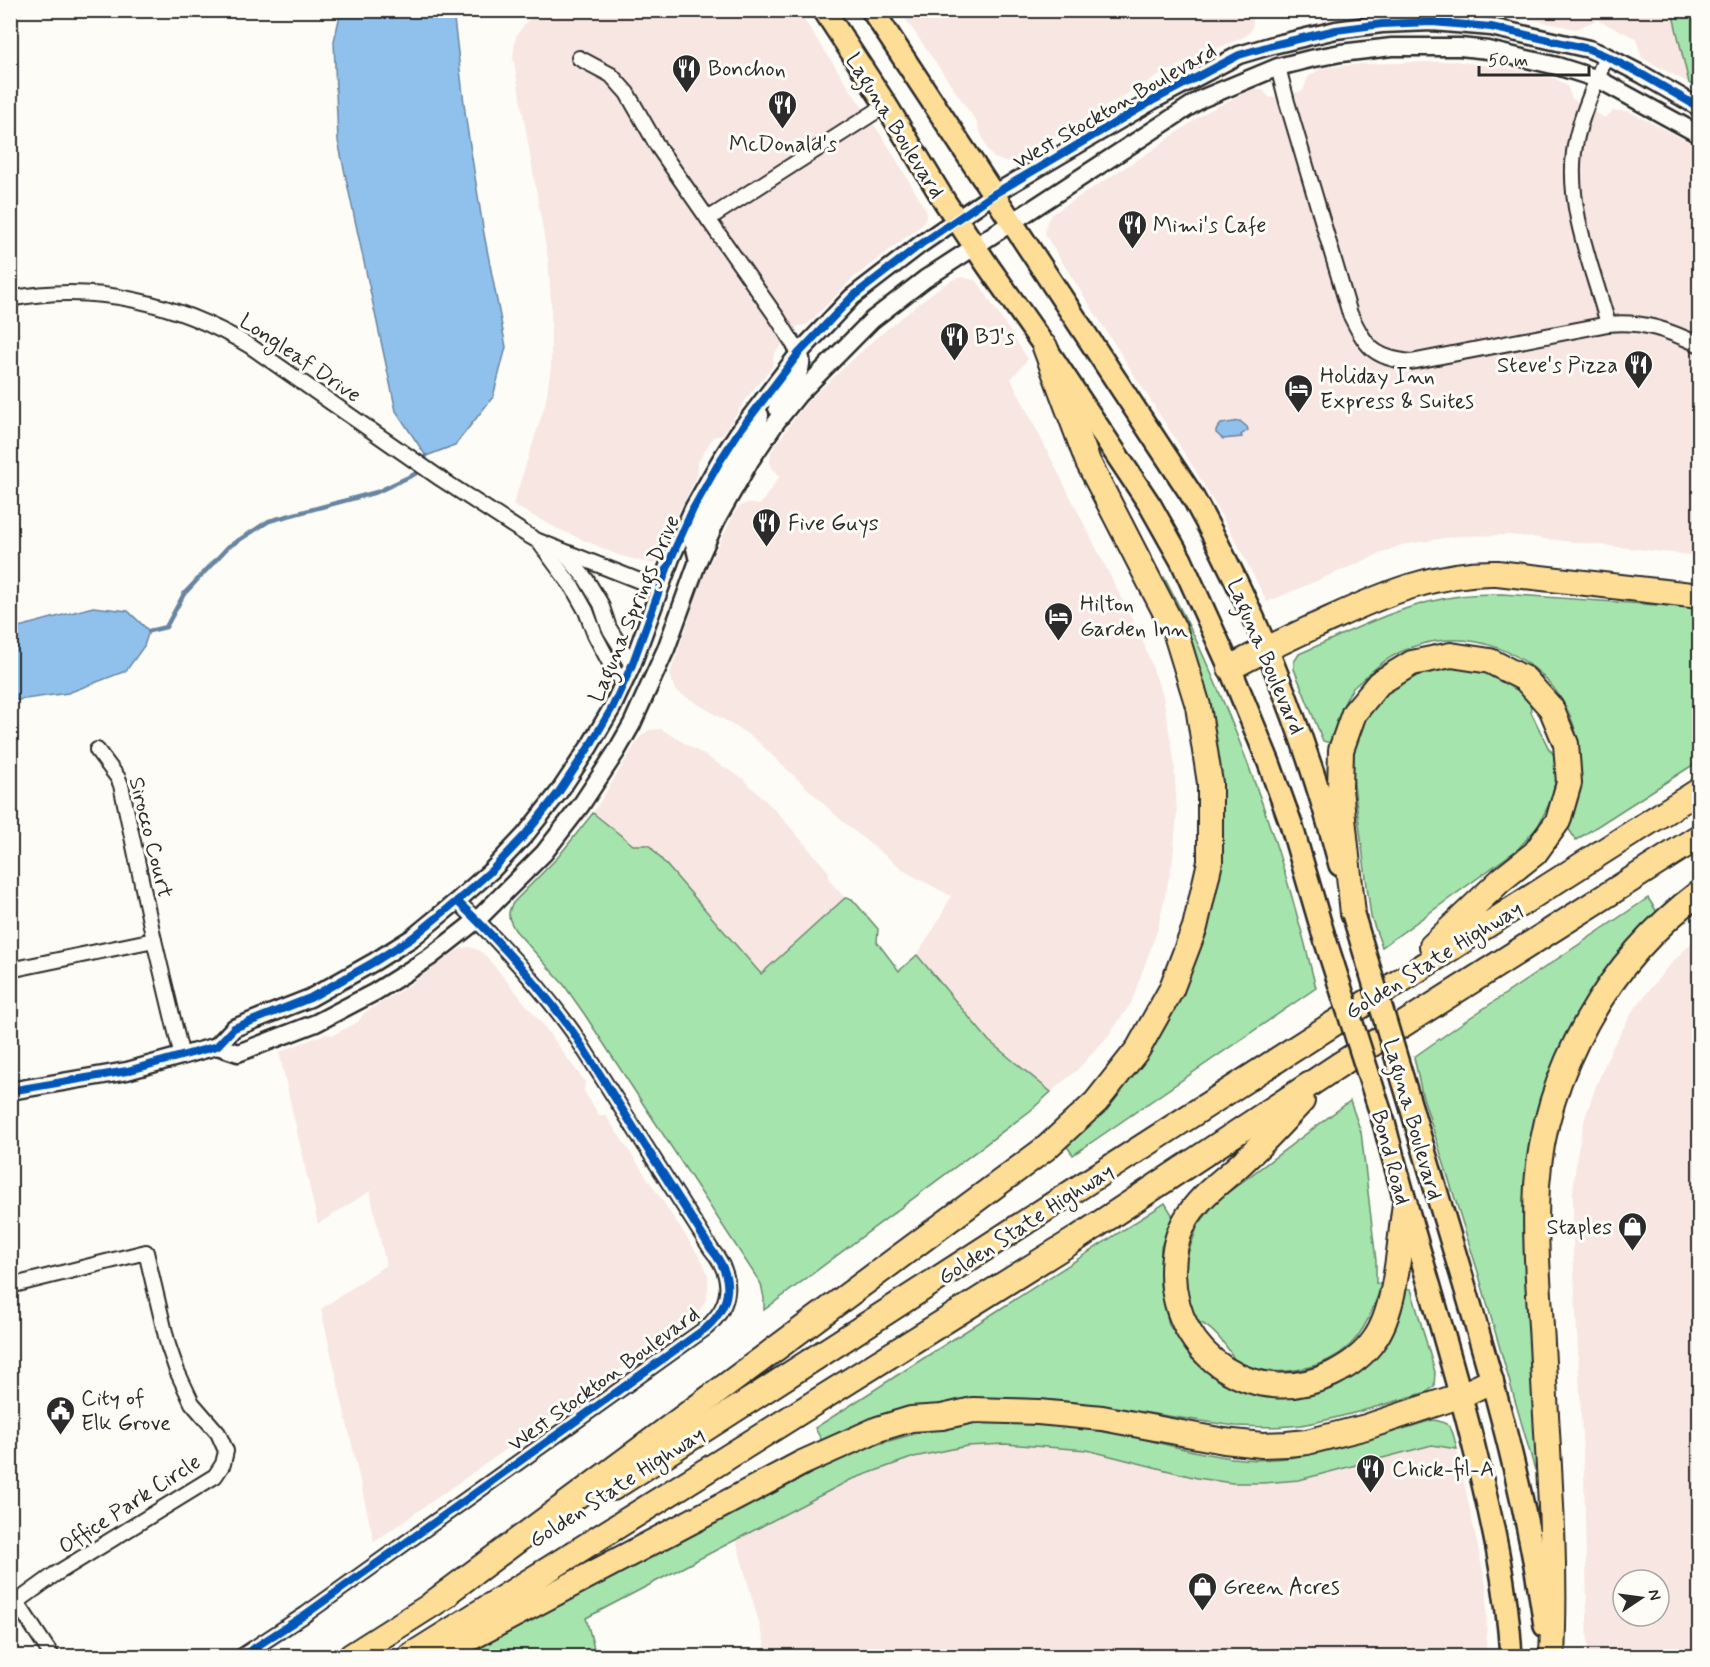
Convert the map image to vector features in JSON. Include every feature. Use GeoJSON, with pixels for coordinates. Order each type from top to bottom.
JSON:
{"type":"FeatureCollection","features":[{"type":"Feature","properties":{"kind":"highway"},"geometry":{"type":"LineString","coordinates":[[433,1603],[1046,1148],[1096,1102],[1137,1048],[1171,990],[1195,927],[1210,862],[1210,783],[1198,706],[1175,631],[1088,462],[1046,347]]}},
{"type":"Feature","properties":{"kind":"highway"},"geometry":{"type":"LineString","coordinates":[[1230,668],[1368,602],[1409,586],[1438,578],[1475,573],[1552,578],[1700,597]]}},
{"type":"Feature","properties":{"kind":"highway"},"geometry":{"type":"LineString","coordinates":[[1353,914],[1340,789],[1341,750],[1354,713],[1379,683],[1412,663],[1451,655],[1490,661],[1525,679],[1551,708],[1566,744],[1569,783],[1558,821],[1534,853],[1501,880],[1397,981]]}},
{"type":"Feature","properties":{"kind":"highway","name":"Golden State Highway"},"geometry":{"type":"LineString","coordinates":[[351,1656],[972,1258],[1397,981],[1700,790]]}},
{"type":"Feature","properties":{"kind":"highway","name":"Golden State Highway"},"geometry":{"type":"LineString","coordinates":[[410,1656],[1076,1239],[1338,1065],[1700,836]]}},
{"type":"Feature","properties":{"kind":"highway"},"geometry":{"type":"LineString","coordinates":[[1550,1656],[1552,1557],[1537,1246],[1538,1184],[1542,1150],[1559,1084],[1570,1054],[1596,1006],[1620,970],[1642,944],[1664,921],[1700,892]]}},
{"type":"Feature","properties":{"kind":"highway"},"geometry":{"type":"LineString","coordinates":[[1338,1065],[1235,1169],[1208,1192],[1185,1221],[1173,1256],[1173,1294],[1185,1329],[1209,1358],[1240,1378],[1277,1386],[1314,1383],[1348,1366],[1374,1340],[1391,1307],[1405,1204]]}},
{"type":"Feature","properties":{"kind":"highway"},"geometry":{"type":"LineString","coordinates":[[436,1656],[802,1463],[878,1429],[910,1419],[942,1417],[973,1410],[1049,1413],[1102,1418],[1224,1441],[1262,1445],[1307,1442],[1366,1427],[1462,1395],[1491,1381]]}},
{"type":"Feature","properties":{"kind":"main road","name":"Laguna Boulevard"},"geometry":{"type":"LineString","coordinates":[[824,10],[957,220],[1046,347],[1150,505],[1181,560],[1230,668]]}},
{"type":"Feature","properties":{"kind":"main road","name":"Laguna Boulevard"},"geometry":{"type":"LineString","coordinates":[[872,10],[1191,494],[1222,549],[1266,649],[1327,813],[1353,914],[1491,1381]]}},
{"type":"Feature","properties":{"kind":"main road","name":"Bond Road"},"geometry":{"type":"LineString","coordinates":[[1230,668],[1291,824],[1323,933],[1384,1123],[1405,1204],[1462,1395],[1490,1509],[1501,1566],[1511,1656]]}},
{"type":"Feature","properties":{"kind":"main road"},"geometry":{"type":"LineString","coordinates":[[1491,1381],[1525,1509],[1550,1656]]}},
{"type":"Feature","properties":{"kind":"street","name":"West Stockton Boulevard"},"geometry":{"type":"LineString","coordinates":[[994,194],[1152,101],[1239,55],[1304,37],[1382,24],[1432,21],[1491,27],[1567,44],[1606,56],[1700,108]]}},
{"type":"Feature","properties":{"kind":"street","name":"West Stockton Boulevard"},"geometry":{"type":"LineString","coordinates":[[1013,223],[1201,99],[1278,67],[1341,53],[1392,47],[1460,46],[1488,50],[1557,66],[1598,79],[1700,135]]}},
{"type":"Feature","properties":{"kind":"street"},"geometry":{"type":"LineString","coordinates":[[1606,56],[1575,150],[1573,182],[1578,219],[1608,324]]}},
{"type":"Feature","properties":{"kind":"street"},"geometry":{"type":"LineString","coordinates":[[579,58],[611,75],[627,93],[658,147],[778,319],[799,353],[803,365],[778,402],[777,421]]}},
{"type":"Feature","properties":{"kind":"street"},"geometry":{"type":"LineString","coordinates":[[1278,67],[1350,314],[1360,336],[1383,356],[1411,362],[1624,322],[1660,327],[1700,345]]}},
{"type":"Feature","properties":{"kind":"street"},"geometry":{"type":"LineString","coordinates":[[708,219],[886,105]]}},
{"type":"Feature","properties":{"kind":"street","name":"Laguna Springs Drive"},"geometry":{"type":"LineString","coordinates":[[10,1091],[127,1071],[217,1046],[234,1028],[310,998],[375,962],[412,938],[492,870],[525,835],[559,792],[595,737],[632,665],[671,558],[693,509],[720,461],[760,402],[826,323],[867,284],[994,194]]}},
{"type":"Feature","properties":{"kind":"street","name":"Laguna Springs Drive"},"geometry":{"type":"LineString","coordinates":[[217,1046],[238,1053],[316,1023],[375,992],[430,957],[477,920],[544,853],[581,805],[632,724],[666,649],[698,561],[737,481],[777,421],[821,370],[872,320],[925,279],[1013,223]]}},
{"type":"Feature","properties":{"kind":"street","name":"Longleaf Drive"},"geometry":{"type":"LineString","coordinates":[[10,299],[60,293],[125,297],[164,306],[222,329],[538,541],[660,589]]}},
{"type":"Feature","properties":{"kind":"street"},"geometry":{"type":"LineString","coordinates":[[737,481],[733,468],[734,463],[759,423],[760,402]]}},
{"type":"Feature","properties":{"kind":"street"},"geometry":{"type":"LineString","coordinates":[[698,561],[693,539],[722,478],[720,461]]}},
{"type":"Feature","properties":{"kind":"street","name":"Longleaf Drive"},"geometry":{"type":"LineString","coordinates":[[538,541],[573,588],[614,671],[624,682]]}},
{"type":"Feature","properties":{"kind":"street","name":"Longleaf Drive"},"geometry":{"type":"LineString","coordinates":[[560,550],[586,579],[601,604],[609,628],[632,665]]}},
{"type":"Feature","properties":{"kind":"street","name":"Sirocco Court"},"geometry":{"type":"LineString","coordinates":[[97,750],[121,785],[182,1057]]}},
{"type":"Feature","properties":{"kind":"street","name":"West Stockton Boulevard"},"geometry":{"type":"LineString","coordinates":[[242,1656],[341,1589],[706,1328],[723,1309],[726,1300],[727,1275],[721,1261],[711,1249],[573,1032],[549,999],[457,901]]}},
{"type":"Feature","properties":{"kind":"street"},"geometry":{"type":"LineString","coordinates":[[10,970],[154,940]]}},
{"type":"Feature","properties":{"kind":"street","name":"Office Park Circle"},"geometry":{"type":"LineString","coordinates":[[10,1286],[146,1252],[168,1345],[177,1371],[192,1403],[218,1433],[226,1451],[223,1464],[215,1476],[13,1600]]}},
{"type":"Feature","properties":{"kind":"street"},"geometry":{"type":"LineString","coordinates":[[13,1600],[52,1656]]}},
{"type":"Feature","properties":{"kind":"shaded area"},"geometry":{"type":"Polygon","coordinates":[[[544,11],[798,11],[889,147],[926,210],[926,217],[922,225],[853,278],[807,325],[798,326],[774,354],[772,367],[751,392],[722,435],[713,437],[697,464],[698,474],[657,561],[652,564],[618,555],[556,528],[513,505],[545,405],[551,368],[551,302],[548,259],[513,56],[516,36],[527,21],[544,11]]]}},
{"type":"Feature","properties":{"kind":"shaded area"},"geometry":{"type":"Polygon","coordinates":[[[900,11],[1283,11],[1253,18],[1252,29],[1246,36],[1151,80],[1070,127],[1024,158],[1006,162],[994,158],[988,151],[976,121],[900,11]]]}},
{"type":"Feature","properties":{"kind":"shaded area"},"geometry":{"type":"Polygon","coordinates":[[[1473,11],[1672,11],[1689,83],[1642,58],[1636,38],[1597,20],[1576,29],[1511,15],[1473,11]]]}},
{"type":"Feature","properties":{"kind":"shaded area"},"geometry":{"type":"Polygon","coordinates":[[[1455,61],[1555,78],[1567,86],[1572,99],[1605,118],[1613,111],[1628,111],[1699,147],[1699,556],[1510,535],[1458,536],[1401,545],[1267,602],[1197,473],[1050,243],[1045,233],[1047,221],[1052,214],[1154,149],[1206,112],[1253,89],[1263,90],[1270,98],[1303,91],[1308,77],[1321,68],[1362,64],[1455,61]]]}},
{"type":"Feature","properties":{"kind":"shaded area"},"geometry":{"type":"Polygon","coordinates":[[[962,277],[977,281],[1028,359],[1011,379],[1142,639],[1163,696],[1174,759],[1177,813],[1173,859],[1158,928],[1131,1003],[1109,1035],[1077,1070],[1051,1092],[989,1041],[917,955],[951,896],[908,873],[870,844],[841,820],[754,738],[675,690],[670,674],[704,575],[735,512],[747,503],[760,505],[780,476],[772,468],[771,452],[796,416],[810,399],[875,339],[936,290],[962,277]]]}},
{"type":"Feature","properties":{"kind":"shaded area"},"geometry":{"type":"Polygon","coordinates":[[[661,729],[742,778],[776,811],[829,872],[829,880],[845,898],[761,974],[703,906],[593,813],[640,737],[649,730],[661,729]]]}},
{"type":"Feature","properties":{"kind":"shaded area"},"geometry":{"type":"Polygon","coordinates":[[[1699,935],[1699,1656],[1588,1656],[1584,1474],[1573,1252],[1573,1190],[1577,1155],[1585,1118],[1611,1050],[1633,1011],[1666,969],[1699,935]]]}},
{"type":"Feature","properties":{"kind":"shaded area"},"geometry":{"type":"Polygon","coordinates":[[[470,947],[485,955],[543,1025],[585,1082],[584,1091],[599,1115],[606,1116],[703,1262],[708,1276],[708,1289],[706,1299],[692,1319],[374,1542],[321,1309],[386,1265],[370,1191],[318,1224],[279,1052],[325,1034],[333,1035],[358,1022],[364,1013],[411,984],[461,948],[470,947]]]}},
{"type":"Feature","properties":{"kind":"shaded area"},"geometry":{"type":"Polygon","coordinates":[[[1005,1444],[1087,1450],[1153,1468],[1263,1483],[1299,1480],[1432,1445],[1457,1449],[1487,1590],[1486,1656],[768,1656],[736,1540],[850,1480],[914,1457],[967,1446],[1005,1444]]]}},
{"type":"Feature","properties":{"kind":"green space"},"geometry":{"type":"Polygon","coordinates":[[[1672,11],[1699,11],[1699,90],[1689,83],[1672,11]]]}},
{"type":"Feature","properties":{"kind":"green space"},"geometry":{"type":"Polygon","coordinates":[[[1164,577],[1221,695],[1253,777],[1294,903],[1316,988],[1073,1155],[1063,1141],[1176,998],[1222,796],[1158,580],[1164,577]]]}},
{"type":"Feature","properties":{"kind":"green space"},"geometry":{"type":"Polygon","coordinates":[[[1502,594],[1699,608],[1699,761],[1576,840],[1566,825],[1580,768],[1579,749],[1569,714],[1551,685],[1527,663],[1497,648],[1465,640],[1432,642],[1400,652],[1370,673],[1353,688],[1345,701],[1333,744],[1323,741],[1294,669],[1294,662],[1299,654],[1378,619],[1418,605],[1460,596],[1502,594]]]}},
{"type":"Feature","properties":{"kind":"green space"},"geometry":{"type":"Polygon","coordinates":[[[1472,665],[1515,682],[1530,699],[1531,712],[1548,747],[1558,761],[1551,800],[1538,826],[1518,849],[1382,947],[1371,917],[1353,777],[1354,752],[1359,732],[1372,708],[1386,691],[1426,668],[1472,665]]]}},
{"type":"Feature","properties":{"kind":"green space"},"geometry":{"type":"Polygon","coordinates":[[[593,813],[633,845],[649,845],[761,974],[845,898],[852,899],[878,929],[877,942],[899,971],[917,955],[989,1041],[1051,1092],[1030,1111],[764,1310],[761,1284],[585,1015],[564,985],[515,930],[510,920],[509,914],[513,903],[558,857],[593,813]]]}},
{"type":"Feature","properties":{"kind":"green space"},"geometry":{"type":"Polygon","coordinates":[[[1648,898],[1659,915],[1540,1116],[1540,1470],[1535,1470],[1478,1272],[1422,1094],[1414,1057],[1648,898]]]}},
{"type":"Feature","properties":{"kind":"green space"},"geometry":{"type":"Polygon","coordinates":[[[1350,1101],[1361,1132],[1376,1261],[1376,1283],[1382,1284],[1373,1309],[1360,1333],[1349,1346],[1318,1364],[1293,1370],[1269,1371],[1235,1361],[1212,1331],[1200,1322],[1194,1321],[1188,1303],[1185,1262],[1198,1225],[1218,1200],[1350,1101]]]}},
{"type":"Feature","properties":{"kind":"green space"},"geometry":{"type":"Polygon","coordinates":[[[1165,1203],[1173,1216],[1161,1247],[1160,1285],[1169,1325],[1191,1358],[1223,1383],[1257,1395],[1290,1397],[1328,1389],[1357,1372],[1402,1289],[1411,1289],[1435,1372],[1434,1386],[1427,1392],[1348,1415],[1301,1425],[1276,1427],[1235,1426],[1042,1399],[998,1398],[951,1402],[912,1409],[823,1443],[815,1428],[1165,1203]]]}},
{"type":"Feature","properties":{"kind":"green space"},"geometry":{"type":"Polygon","coordinates":[[[1007,1420],[1082,1426],[1214,1455],[1258,1460],[1309,1455],[1433,1420],[1449,1426],[1457,1449],[1432,1445],[1299,1480],[1263,1483],[1232,1483],[1197,1478],[1087,1450],[1005,1444],[967,1446],[914,1457],[850,1480],[586,1618],[596,1656],[464,1656],[831,1463],[868,1447],[938,1427],[1007,1420]]]}},
{"type":"Feature","properties":{"kind":"water"},"geometry":{"type":"Polygon","coordinates":[[[341,11],[453,11],[466,120],[484,234],[506,347],[493,397],[455,445],[426,456],[396,411],[338,141],[334,41],[341,11]]]}},
{"type":"Feature","properties":{"kind":"water"},"geometry":{"type":"Polygon","coordinates":[[[1240,421],[1248,430],[1241,435],[1242,437],[1223,439],[1216,433],[1221,424],[1240,421]]]}},
{"type":"Feature","properties":{"kind":"water"},"geometry":{"type":"Polygon","coordinates":[[[93,607],[128,611],[149,631],[144,646],[126,671],[68,693],[11,701],[11,629],[93,607]]]}},
{"type":"Feature","properties":{"kind":"waterway"},"geometry":{"type":"LineString","coordinates":[[149,631],[166,627],[184,594],[228,547],[269,521],[377,492],[415,474],[426,456]]}},
{"type":"Feature","properties":{"kind":"cycle path"},"geometry":{"type":"LineString","coordinates":[[10,1091],[127,1071],[217,1046],[234,1028],[310,998],[374,962],[412,938],[457,901],[492,870],[525,835],[559,792],[589,747],[612,708],[632,665],[671,558],[693,509],[738,433],[799,353],[852,297],[921,244],[994,194],[1152,101],[1239,55],[1273,45],[1336,30],[1382,24],[1432,22],[1491,27],[1589,49],[1643,75],[1700,108]]}},
{"type":"Feature","properties":{"kind":"cycle path"},"geometry":{"type":"LineString","coordinates":[[242,1656],[306,1614],[706,1328],[715,1319],[726,1300],[727,1280],[724,1269],[573,1032],[518,964],[457,901]]}},
{"type":"Feature","properties":{"kind":"place","name":"Bonchon"},"geometry":{"type":"Point","coordinates":[687,94]}},
{"type":"Feature","properties":{"kind":"place","name":"McDonald's"},"geometry":{"type":"Point","coordinates":[783,130]}},
{"type":"Feature","properties":{"kind":"place","name":"Mimi's Cafe"},"geometry":{"type":"Point","coordinates":[1132,250]}},
{"type":"Feature","properties":{"kind":"place","name":"BJ's"},"geometry":{"type":"Point","coordinates":[954,362]}},
{"type":"Feature","properties":{"kind":"place","name":"Steve's Pizza"},"geometry":{"type":"Point","coordinates":[1639,390]}},
{"type":"Feature","properties":{"kind":"place","name":"Holiday Inn Express & Suites"},"geometry":{"type":"Point","coordinates":[1299,414]}},
{"type":"Feature","properties":{"kind":"place","name":"Five Guys"},"geometry":{"type":"Point","coordinates":[767,548]}},
{"type":"Feature","properties":{"kind":"place","name":"Hilton Garden Inn"},"geometry":{"type":"Point","coordinates":[1059,642]}},
{"type":"Feature","properties":{"kind":"place","name":"Staples"},"geometry":{"type":"Point","coordinates":[1633,1252]}},
{"type":"Feature","properties":{"kind":"place","name":"City of Elk Grove"},"geometry":{"type":"Point","coordinates":[60,1436]}},
{"type":"Feature","properties":{"kind":"place","name":"Chick-fil-A"},"geometry":{"type":"Point","coordinates":[1371,1494]}},
{"type":"Feature","properties":{"kind":"place","name":"Green Acres"},"geometry":{"type":"Point","coordinates":[1202,1612]}}]}
